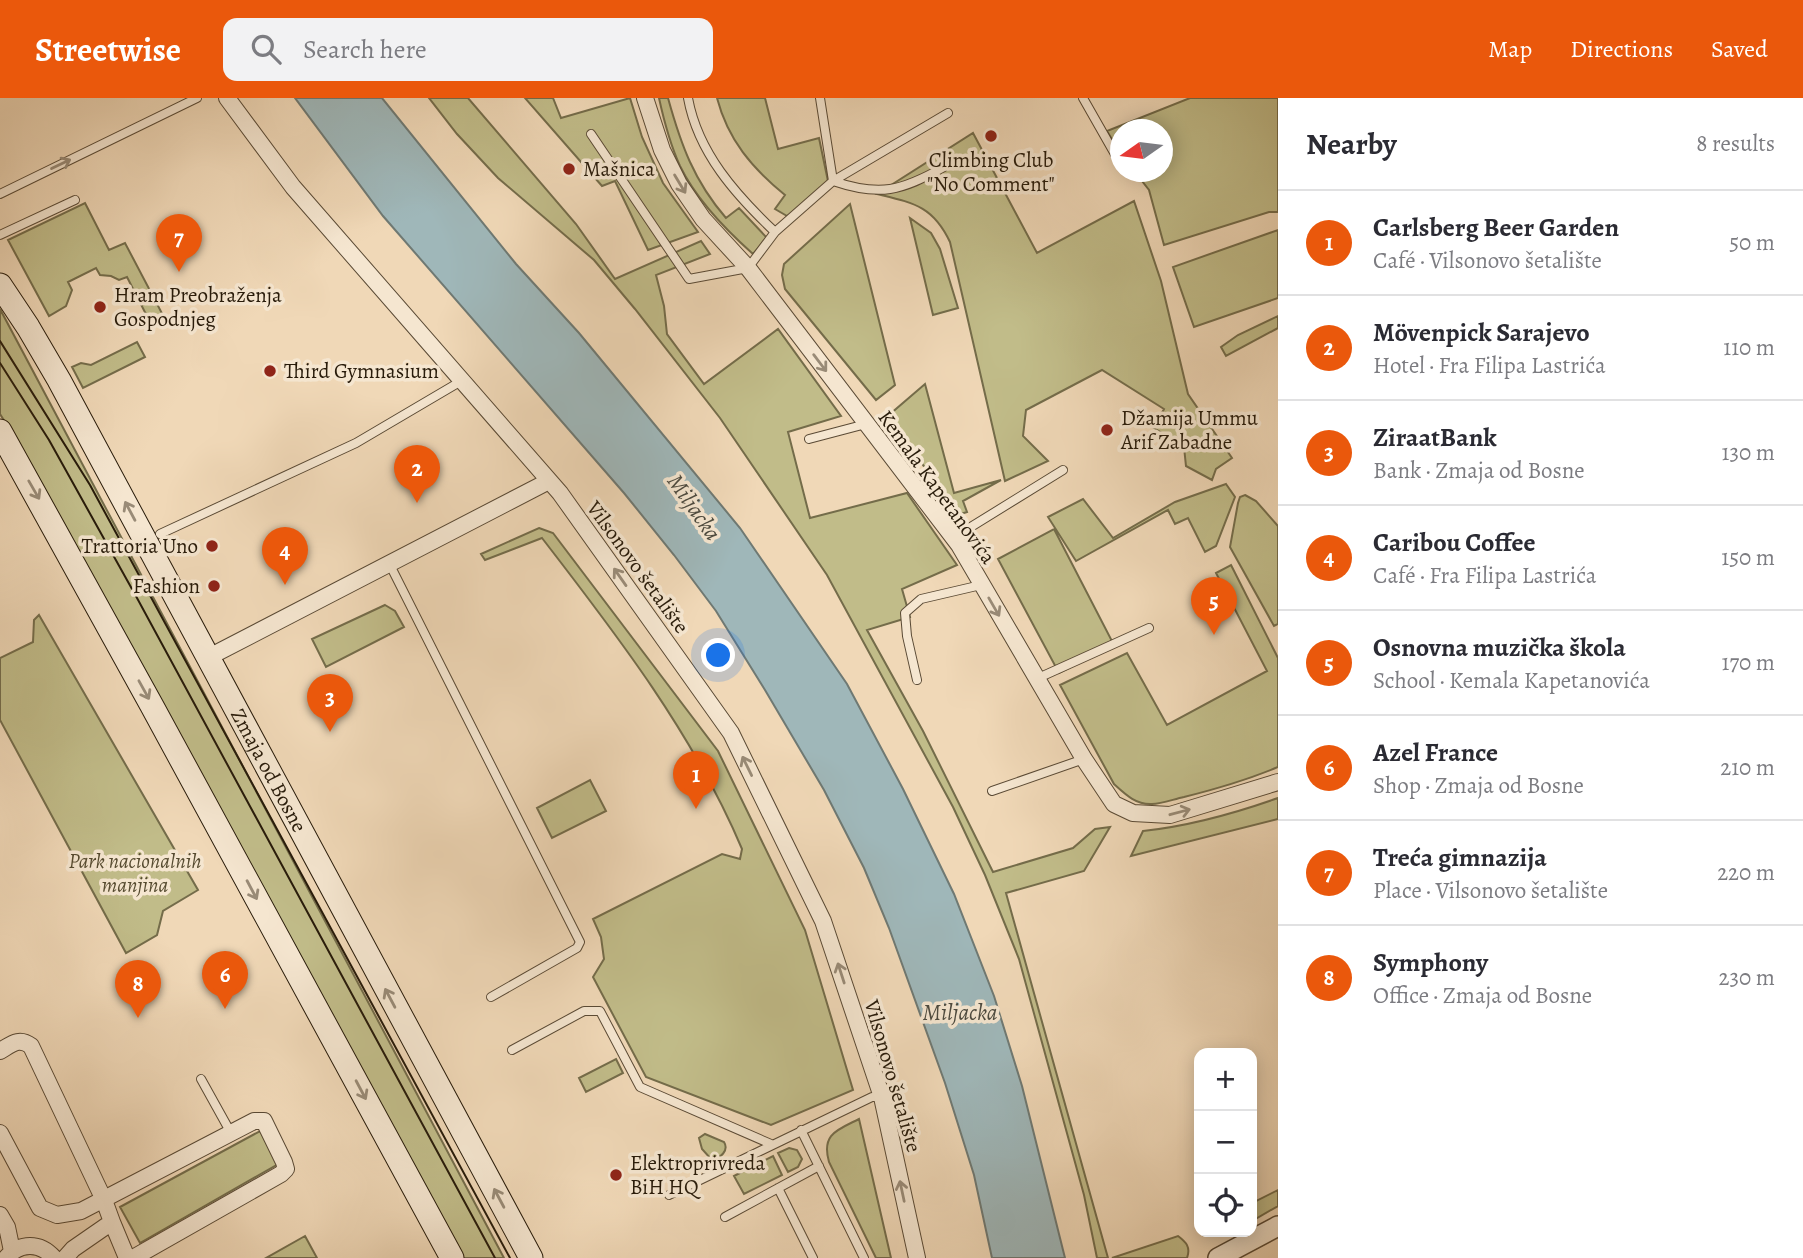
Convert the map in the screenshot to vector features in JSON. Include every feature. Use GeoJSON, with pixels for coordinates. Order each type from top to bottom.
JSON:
{"type":"FeatureCollection","features":[{"type":"Feature","properties":{"kind":"main road","name":"Zmaja od Bosne"},"geometry":{"type":"LineString","coordinates":[[0,285],[60,380],[531,1258]]}},
{"type":"Feature","properties":{"kind":"main road"},"geometry":{"type":"LineString","coordinates":[[0,431],[126,657],[452,1258]]}},
{"type":"Feature","properties":{"kind":"street","name":"Vilsonovo šetalište"},"geometry":{"type":"LineString","coordinates":[[227,98],[301,197],[549,481],[731,733],[823,921],[882,1097],[917,1258]]}},
{"type":"Feature","properties":{"kind":"street","name":"Kemala Kapetanovića"},"geometry":{"type":"LineString","coordinates":[[645,98],[662,150],[679,184],[703,219],[748,268],[953,538],[1084,759],[1114,804],[1133,813],[1170,815],[1278,782]]}},
{"type":"Feature","properties":{"kind":"street"},"geometry":{"type":"LineString","coordinates":[[207,658],[549,481]]}},
{"type":"Feature","properties":{"kind":"street"},"geometry":{"type":"LineString","coordinates":[[0,1051],[16,1041],[25,1041],[32,1046],[104,1200],[127,1258]]}},
{"type":"Feature","properties":{"kind":"street"},"geometry":{"type":"LineString","coordinates":[[0,1133],[40,1208],[57,1215],[81,1211],[254,1121],[264,1121],[286,1169],[133,1258]]}},
{"type":"Feature","properties":{"kind":"street"},"geometry":{"type":"LineString","coordinates":[[4,1221],[31,1245],[61,1255],[112,1222]]}},
{"type":"Feature","properties":{"kind":"street"},"geometry":{"type":"LineString","coordinates":[[4,1221],[9,1255],[31,1245]]}},
{"type":"Feature","properties":{"kind":"street"},"geometry":{"type":"LineString","coordinates":[[1218,1258],[1278,1226]]}},
{"type":"Feature","properties":{"kind":"lane"},"geometry":{"type":"LineString","coordinates":[[0,194],[197,98]]}},
{"type":"Feature","properties":{"kind":"lane"},"geometry":{"type":"LineString","coordinates":[[688,98],[705,147],[727,182],[775,232]]}},
{"type":"Feature","properties":{"kind":"lane"},"geometry":{"type":"LineString","coordinates":[[820,98],[833,181]]}},
{"type":"Feature","properties":{"kind":"lane"},"geometry":{"type":"LineString","coordinates":[[1083,98],[1110,147]]}},
{"type":"Feature","properties":{"kind":"lane"},"geometry":{"type":"LineString","coordinates":[[591,134],[689,279],[748,268],[775,232],[833,181],[948,113]]}},
{"type":"Feature","properties":{"kind":"lane"},"geometry":{"type":"LineString","coordinates":[[833,181],[854,188],[892,191],[944,167]]}},
{"type":"Feature","properties":{"kind":"lane"},"geometry":{"type":"LineString","coordinates":[[0,235],[75,200]]}},
{"type":"Feature","properties":{"kind":"lane"},"geometry":{"type":"LineString","coordinates":[[160,534],[356,443],[463,380]]}},
{"type":"Feature","properties":{"kind":"lane"},"geometry":{"type":"LineString","coordinates":[[809,439],[866,424]]}},
{"type":"Feature","properties":{"kind":"lane"},"geometry":{"type":"LineString","coordinates":[[953,538],[1063,470]]}},
{"type":"Feature","properties":{"kind":"lane"},"geometry":{"type":"LineString","coordinates":[[390,565],[580,942],[577,948],[491,997]]}},
{"type":"Feature","properties":{"kind":"lane"},"geometry":{"type":"LineString","coordinates":[[917,680],[905,613],[921,599],[981,585]]}},
{"type":"Feature","properties":{"kind":"lane"},"geometry":{"type":"LineString","coordinates":[[1036,679],[1149,628]]}},
{"type":"Feature","properties":{"kind":"lane"},"geometry":{"type":"LineString","coordinates":[[992,792],[1084,759]]}},
{"type":"Feature","properties":{"kind":"lane"},"geometry":{"type":"LineString","coordinates":[[512,1050],[584,1011],[600,1011],[640,1087],[771,1144]]}},
{"type":"Feature","properties":{"kind":"lane"},"geometry":{"type":"LineString","coordinates":[[201,1079],[231,1133]]}},
{"type":"Feature","properties":{"kind":"lane"},"geometry":{"type":"LineString","coordinates":[[669,1195],[872,1097],[882,1097]]}},
{"type":"Feature","properties":{"kind":"lane"},"geometry":{"type":"LineString","coordinates":[[802,1130],[864,1258]]}},
{"type":"Feature","properties":{"kind":"lane"},"geometry":{"type":"LineString","coordinates":[[725,1217],[819,1166]]}},
{"type":"Feature","properties":{"kind":"lane"},"geometry":{"type":"LineString","coordinates":[[778,1188],[813,1258]]}},
{"type":"Feature","properties":{"kind":"green space"},"geometry":{"type":"Polygon","coordinates":[[[429,98],[468,98],[576,224],[615,279],[701,241],[710,254],[656,275],[664,306],[667,334],[704,384],[778,329],[841,416],[788,432],[810,518],[907,493],[957,565],[902,589],[910,617],[867,630],[923,731],[993,872],[1073,848],[1095,829],[1110,827],[1084,871],[1006,893],[1108,1258],[1097,1258],[1084,1195],[1019,959],[985,875],[953,807],[827,575],[720,418],[635,309],[594,260],[498,178],[457,134],[429,98]]]}},
{"type":"Feature","properties":{"kind":"green space"},"geometry":{"type":"Polygon","coordinates":[[[525,98],[553,98],[561,118],[630,98],[642,137],[663,183],[698,232],[648,250],[615,181],[602,186],[525,98]]]}},
{"type":"Feature","properties":{"kind":"green space"},"geometry":{"type":"Polygon","coordinates":[[[659,98],[668,98],[690,162],[715,204],[726,218],[739,208],[767,238],[753,254],[732,235],[694,190],[670,141],[659,98]]]}},
{"type":"Feature","properties":{"kind":"green space"},"geometry":{"type":"Polygon","coordinates":[[[717,98],[765,98],[778,149],[819,138],[829,186],[799,212],[787,216],[775,209],[785,195],[743,152],[728,127],[717,98]]]}},
{"type":"Feature","properties":{"kind":"green space"},"geometry":{"type":"Polygon","coordinates":[[[1190,98],[1278,98],[1278,212],[1269,212],[1164,245],[1149,190],[1143,182],[1173,182],[1173,119],[1137,119],[1190,98]]]}},
{"type":"Feature","properties":{"kind":"green space"},"geometry":{"type":"Polygon","coordinates":[[[973,133],[1037,253],[1134,201],[1161,281],[1188,394],[1232,458],[1216,469],[1212,480],[1186,466],[1184,447],[1154,428],[1164,409],[1102,370],[1026,410],[1023,436],[1048,461],[1005,481],[950,242],[944,230],[929,213],[902,200],[877,194],[973,133]]]}},
{"type":"Feature","properties":{"kind":"green space"},"geometry":{"type":"Polygon","coordinates":[[[85,203],[109,250],[125,243],[166,321],[153,328],[127,277],[119,280],[100,275],[96,268],[68,282],[72,290],[66,306],[49,316],[8,240],[85,203]]]}},
{"type":"Feature","properties":{"kind":"green space"},"geometry":{"type":"Polygon","coordinates":[[[850,204],[895,385],[876,400],[785,289],[782,275],[784,264],[850,204]]]}},
{"type":"Feature","properties":{"kind":"green space"},"geometry":{"type":"Polygon","coordinates":[[[910,218],[931,233],[940,249],[958,308],[933,315],[910,218]]]}},
{"type":"Feature","properties":{"kind":"green space"},"geometry":{"type":"Polygon","coordinates":[[[1278,230],[1278,298],[1194,327],[1173,267],[1278,230]]]}},
{"type":"Feature","properties":{"kind":"green space"},"geometry":{"type":"Polygon","coordinates":[[[0,309],[504,1258],[462,1258],[0,414],[0,309]]]}},
{"type":"Feature","properties":{"kind":"green space"},"geometry":{"type":"Polygon","coordinates":[[[1278,316],[1278,328],[1226,356],[1221,347],[1238,335],[1278,316]]]}},
{"type":"Feature","properties":{"kind":"green space"},"geometry":{"type":"Polygon","coordinates":[[[137,342],[145,357],[83,388],[72,367],[81,363],[91,365],[137,342]]]}},
{"type":"Feature","properties":{"kind":"green space"},"geometry":{"type":"Polygon","coordinates":[[[925,384],[954,493],[1001,480],[963,501],[967,512],[957,515],[889,415],[925,384]]]}},
{"type":"Feature","properties":{"kind":"green space"},"geometry":{"type":"Polygon","coordinates":[[[1226,484],[1235,497],[1216,546],[1205,552],[1188,518],[1175,524],[1168,510],[1076,561],[1048,517],[1083,499],[1113,538],[1175,502],[1226,484]]]}},
{"type":"Feature","properties":{"kind":"green space"},"geometry":{"type":"Polygon","coordinates":[[[1245,495],[1256,501],[1278,526],[1278,624],[1274,626],[1230,547],[1238,503],[1240,497],[1245,495]]]}},
{"type":"Feature","properties":{"kind":"green space"},"geometry":{"type":"Polygon","coordinates":[[[539,528],[553,533],[718,751],[805,930],[853,1090],[771,1125],[646,1077],[593,977],[604,959],[601,937],[593,919],[722,854],[740,859],[742,849],[701,766],[652,687],[542,538],[485,560],[481,554],[539,528]]]}},
{"type":"Feature","properties":{"kind":"green space"},"geometry":{"type":"Polygon","coordinates":[[[1054,529],[1114,645],[1059,673],[998,559],[1054,529]]]}},
{"type":"Feature","properties":{"kind":"green space"},"geometry":{"type":"Polygon","coordinates":[[[1231,565],[1278,658],[1278,767],[1231,784],[1156,804],[1136,801],[1114,784],[1060,685],[1127,653],[1167,725],[1267,671],[1216,573],[1231,565]]]}},
{"type":"Feature","properties":{"kind":"green space"},"geometry":{"type":"Polygon","coordinates":[[[385,605],[395,611],[404,627],[326,667],[312,639],[385,605]]]}},
{"type":"Feature","properties":{"kind":"green space","name":"Park nacionalnih manjina"},"geometry":{"type":"Polygon","coordinates":[[[39,615],[198,890],[163,911],[157,935],[126,953],[0,720],[0,658],[33,642],[34,620],[39,615]]]}},
{"type":"Feature","properties":{"kind":"green space"},"geometry":{"type":"Polygon","coordinates":[[[590,780],[606,811],[552,838],[537,808],[590,780]]]}},
{"type":"Feature","properties":{"kind":"green space"},"geometry":{"type":"Polygon","coordinates":[[[1278,798],[1278,819],[1131,856],[1143,831],[1211,819],[1278,798]]]}},
{"type":"Feature","properties":{"kind":"green space"},"geometry":{"type":"Polygon","coordinates":[[[616,1059],[623,1073],[586,1092],[579,1078],[616,1059]]]}},
{"type":"Feature","properties":{"kind":"green space"},"geometry":{"type":"Polygon","coordinates":[[[859,1119],[891,1258],[876,1258],[829,1162],[829,1139],[838,1130],[859,1119]]]}},
{"type":"Feature","properties":{"kind":"green space"},"geometry":{"type":"Polygon","coordinates":[[[262,1130],[280,1163],[140,1243],[120,1207],[262,1130]]]}},
{"type":"Feature","properties":{"kind":"green space"},"geometry":{"type":"Polygon","coordinates":[[[705,1134],[724,1142],[725,1151],[721,1156],[711,1159],[702,1149],[699,1138],[705,1134]]]}},
{"type":"Feature","properties":{"kind":"green space"},"geometry":{"type":"Polygon","coordinates":[[[789,1148],[797,1150],[802,1159],[798,1167],[788,1172],[778,1153],[789,1148]]]}},
{"type":"Feature","properties":{"kind":"green space"},"geometry":{"type":"Polygon","coordinates":[[[773,1156],[782,1175],[744,1194],[734,1176],[773,1156]]]}},
{"type":"Feature","properties":{"kind":"green space"},"geometry":{"type":"Polygon","coordinates":[[[1278,1190],[1278,1206],[1257,1218],[1257,1200],[1278,1190]]]}},
{"type":"Feature","properties":{"kind":"green space"},"geometry":{"type":"Polygon","coordinates":[[[305,1236],[317,1258],[266,1258],[305,1236]]]}},
{"type":"Feature","properties":{"kind":"green space"},"geometry":{"type":"Polygon","coordinates":[[[1178,1236],[1187,1245],[1187,1258],[1112,1258],[1178,1236]]]}},
{"type":"Feature","properties":{"kind":"water","name":"Miljacka"},"geometry":{"type":"Polygon","coordinates":[[[295,98],[382,98],[516,264],[579,333],[740,528],[847,684],[903,789],[954,894],[994,996],[1022,1086],[1065,1258],[992,1258],[974,1175],[945,1083],[889,928],[864,868],[824,790],[716,611],[624,493],[383,216],[295,98]]]}},
{"type":"Feature","properties":{"kind":"tram line"},"geometry":{"type":"LineString","coordinates":[[0,341],[90,485],[510,1258]]}},
{"type":"Feature","properties":{"kind":"tram line"},"geometry":{"type":"LineString","coordinates":[[0,363],[49,440],[137,598],[495,1258]]}},
{"type":"Feature","properties":{"kind":"place","name":"Climbing Club \"No Comment\""},"geometry":{"type":"Point","coordinates":[991,136]}},
{"type":"Feature","properties":{"kind":"place","name":"Mašnica"},"geometry":{"type":"Point","coordinates":[569,169]}},
{"type":"Feature","properties":{"kind":"place","name":"Treća gimnazija"},"geometry":{"type":"Point","coordinates":[179,272]}},
{"type":"Feature","properties":{"kind":"place","name":"Hram Preobraženja Gospodnjeg"},"geometry":{"type":"Point","coordinates":[100,307]}},
{"type":"Feature","properties":{"kind":"place","name":"Third Gymnasium"},"geometry":{"type":"Point","coordinates":[270,371]}},
{"type":"Feature","properties":{"kind":"place","name":"Džamija Ummu Arif Zabadne"},"geometry":{"type":"Point","coordinates":[1107,430]}},
{"type":"Feature","properties":{"kind":"place","name":"Mövenpick Sarajevo"},"geometry":{"type":"Point","coordinates":[417,503]}},
{"type":"Feature","properties":{"kind":"place","name":"Trattoria Uno"},"geometry":{"type":"Point","coordinates":[212,546]}},
{"type":"Feature","properties":{"kind":"place","name":"Caribou Coffee"},"geometry":{"type":"Point","coordinates":[285,585]}},
{"type":"Feature","properties":{"kind":"place","name":"Fashion"},"geometry":{"type":"Point","coordinates":[214,586]}},
{"type":"Feature","properties":{"kind":"place","name":"Osnovna muzička škola"},"geometry":{"type":"Point","coordinates":[1214,635]}},
{"type":"Feature","properties":{"kind":"place","name":"ZiraatBank"},"geometry":{"type":"Point","coordinates":[330,732]}},
{"type":"Feature","properties":{"kind":"place","name":"Carlsberg Beer Garden"},"geometry":{"type":"Point","coordinates":[696,809]}},
{"type":"Feature","properties":{"kind":"place","name":"Azel France"},"geometry":{"type":"Point","coordinates":[225,1009]}},
{"type":"Feature","properties":{"kind":"place","name":"Symphony"},"geometry":{"type":"Point","coordinates":[138,1018]}},
{"type":"Feature","properties":{"kind":"place","name":"Elektroprivreda BiH HQ"},"geometry":{"type":"Point","coordinates":[616,1175]}}]}
